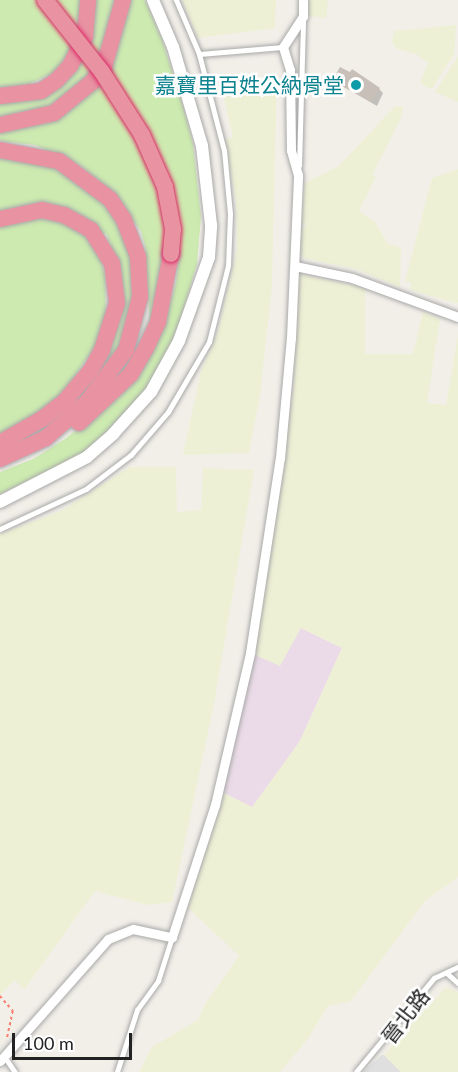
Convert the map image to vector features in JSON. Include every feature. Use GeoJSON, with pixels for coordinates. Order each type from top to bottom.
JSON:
{"type":"FeatureCollection","features":[{"type":"Feature","properties":{"kind":"highway"},"geometry":{"type":"LineString","coordinates":[[0,466],[58,440],[100,406],[131,374],[158,322],[171,254],[173,229],[165,187],[142,135],[102,72],[45,0]]}},
{"type":"Feature","properties":{"kind":"highway"},"geometry":{"type":"LineString","coordinates":[[0,96],[40,91],[56,81],[70,66],[85,36],[88,0]]}},
{"type":"Feature","properties":{"kind":"highway"},"geometry":{"type":"LineString","coordinates":[[0,125],[54,113],[92,82],[108,56],[123,0]]}},
{"type":"Feature","properties":{"kind":"highway"},"geometry":{"type":"LineString","coordinates":[[0,150],[59,161],[110,199],[124,220],[138,257],[140,297],[126,350],[87,402],[46,438],[0,459]]}},
{"type":"Feature","properties":{"kind":"highway"},"geometry":{"type":"LineString","coordinates":[[0,219],[42,210],[76,220],[102,241],[112,263],[117,303],[102,350],[65,401],[42,419],[0,443]]}},
{"type":"Feature","properties":{"kind":"street"},"geometry":{"type":"LineString","coordinates":[[0,502],[87,457],[113,434],[150,392],[179,341],[209,257],[211,225],[201,146],[173,47],[153,0]]}},
{"type":"Feature","properties":{"kind":"street"},"geometry":{"type":"LineString","coordinates":[[2,1059],[108,939],[133,929],[172,937],[215,805],[250,653],[280,458],[296,266],[298,175],[291,150],[290,70],[283,47],[303,16],[303,0]]}},
{"type":"Feature","properties":{"kind":"street"},"geometry":{"type":"LineString","coordinates":[[296,266],[352,278],[458,317]]}},
{"type":"Feature","properties":{"kind":"lane"},"geometry":{"type":"LineString","coordinates":[[0,529],[86,489],[130,455],[168,412],[208,342],[228,266],[230,214],[224,151],[199,54],[176,0]]}},
{"type":"Feature","properties":{"kind":"lane"},"geometry":{"type":"LineString","coordinates":[[298,175],[303,16]]}},
{"type":"Feature","properties":{"kind":"lane"},"geometry":{"type":"LineString","coordinates":[[199,54],[283,47]]}},
{"type":"Feature","properties":{"kind":"lane"},"geometry":{"type":"LineString","coordinates":[[117,1072],[137,1010],[158,981],[172,937]]}},
{"type":"Feature","properties":{"kind":"lane","name":"晉北路"},"geometry":{"type":"LineString","coordinates":[[356,1072],[379,1049],[418,996],[435,978],[458,967]]}},
{"type":"Feature","properties":{"kind":"lane"},"geometry":{"type":"LineString","coordinates":[[447,973],[458,983]]}},
{"type":"Feature","properties":{"kind":"lane"},"geometry":{"type":"LineString","coordinates":[[2,1059],[15,1072]]}},
{"type":"Feature","properties":{"kind":"path"},"geometry":{"type":"LineString","coordinates":[[0,996],[13,1011],[2,1059]]}},
{"type":"Feature","properties":{"kind":"shaded area"},"geometry":{"type":"Polygon","coordinates":[[[301,628],[342,648],[300,741],[252,808],[218,790],[253,654],[301,628]]]}},
{"type":"Feature","properties":{"kind":"shaded area"},"geometry":{"type":"Polygon","coordinates":[[[382,1055],[401,1072],[363,1072],[382,1055]]]}},
{"type":"Feature","properties":{"kind":"green space"},"geometry":{"type":"Polygon","coordinates":[[[0,0],[117,0],[103,52],[82,84],[43,110],[0,119],[0,101],[46,94],[71,49],[55,72],[29,84],[0,88],[0,0]]]}},
{"type":"Feature","properties":{"kind":"green space"},"geometry":{"type":"Polygon","coordinates":[[[128,0],[145,0],[162,39],[184,109],[193,144],[201,216],[197,264],[178,328],[157,373],[139,398],[105,437],[81,455],[0,494],[0,472],[33,459],[65,439],[124,391],[169,307],[176,283],[180,246],[150,325],[145,246],[141,231],[124,208],[105,185],[78,164],[35,145],[0,141],[0,130],[22,127],[112,62],[124,28],[128,0]]]}},
{"type":"Feature","properties":{"kind":"green space"},"geometry":{"type":"Polygon","coordinates":[[[182,0],[276,0],[275,28],[198,38],[182,0]]]}},
{"type":"Feature","properties":{"kind":"green space"},"geometry":{"type":"Polygon","coordinates":[[[308,0],[328,0],[326,18],[308,16],[308,0]]]}},
{"type":"Feature","properties":{"kind":"green space"},"geometry":{"type":"Polygon","coordinates":[[[456,25],[454,54],[432,89],[426,87],[420,82],[428,63],[416,54],[397,49],[392,42],[394,31],[456,25]]]}},
{"type":"Feature","properties":{"kind":"green space"},"geometry":{"type":"Polygon","coordinates":[[[458,56],[458,102],[435,92],[458,56]]]}},
{"type":"Feature","properties":{"kind":"green space"},"geometry":{"type":"Polygon","coordinates":[[[242,76],[277,78],[272,286],[260,395],[249,453],[183,455],[201,371],[218,332],[237,250],[236,200],[225,140],[233,138],[220,80],[242,76]]]}},
{"type":"Feature","properties":{"kind":"green space"},"geometry":{"type":"Polygon","coordinates":[[[395,106],[403,107],[401,118],[372,175],[376,177],[359,211],[375,222],[388,244],[401,248],[400,287],[356,269],[303,258],[299,251],[300,230],[308,226],[301,225],[305,183],[339,166],[395,106]]]}},
{"type":"Feature","properties":{"kind":"green space"},"geometry":{"type":"Polygon","coordinates":[[[0,157],[27,157],[63,168],[89,188],[114,217],[135,266],[132,319],[114,362],[88,396],[37,434],[99,368],[120,313],[120,269],[106,233],[87,241],[98,253],[105,275],[106,319],[98,342],[63,393],[44,410],[0,437],[0,157]]]}},
{"type":"Feature","properties":{"kind":"green space"},"geometry":{"type":"Polygon","coordinates":[[[458,169],[458,303],[455,303],[411,290],[411,283],[405,281],[432,178],[458,169]]]}},
{"type":"Feature","properties":{"kind":"green space"},"geometry":{"type":"Polygon","coordinates":[[[298,274],[365,288],[365,354],[413,354],[423,312],[440,319],[427,403],[446,405],[458,334],[458,877],[424,902],[351,1001],[328,1006],[307,1040],[280,1072],[139,1072],[152,1047],[198,1020],[205,1004],[239,956],[186,906],[218,790],[252,807],[300,741],[342,648],[301,628],[280,666],[253,654],[294,386],[298,274]]]}},
{"type":"Feature","properties":{"kind":"green space"},"geometry":{"type":"Polygon","coordinates":[[[130,467],[176,467],[177,512],[201,510],[203,468],[254,470],[214,704],[172,902],[147,905],[95,891],[24,990],[15,980],[0,995],[0,534],[61,511],[130,467]]]}},
{"type":"Feature","properties":{"kind":"green space"},"geometry":{"type":"Polygon","coordinates":[[[446,987],[458,992],[458,1072],[401,1072],[384,1055],[446,987]]]}},
{"type":"Feature","properties":{"kind":"building","name":"嘉寶里百姓公納骨堂"},"geometry":{"type":"Polygon","coordinates":[[[340,67],[350,72],[352,69],[380,88],[372,102],[332,81],[340,67]]]}},
{"type":"Feature","properties":{"kind":"place","name":"嘉寶里百姓公納骨堂"},"geometry":{"type":"Point","coordinates":[356,85]}}]}
